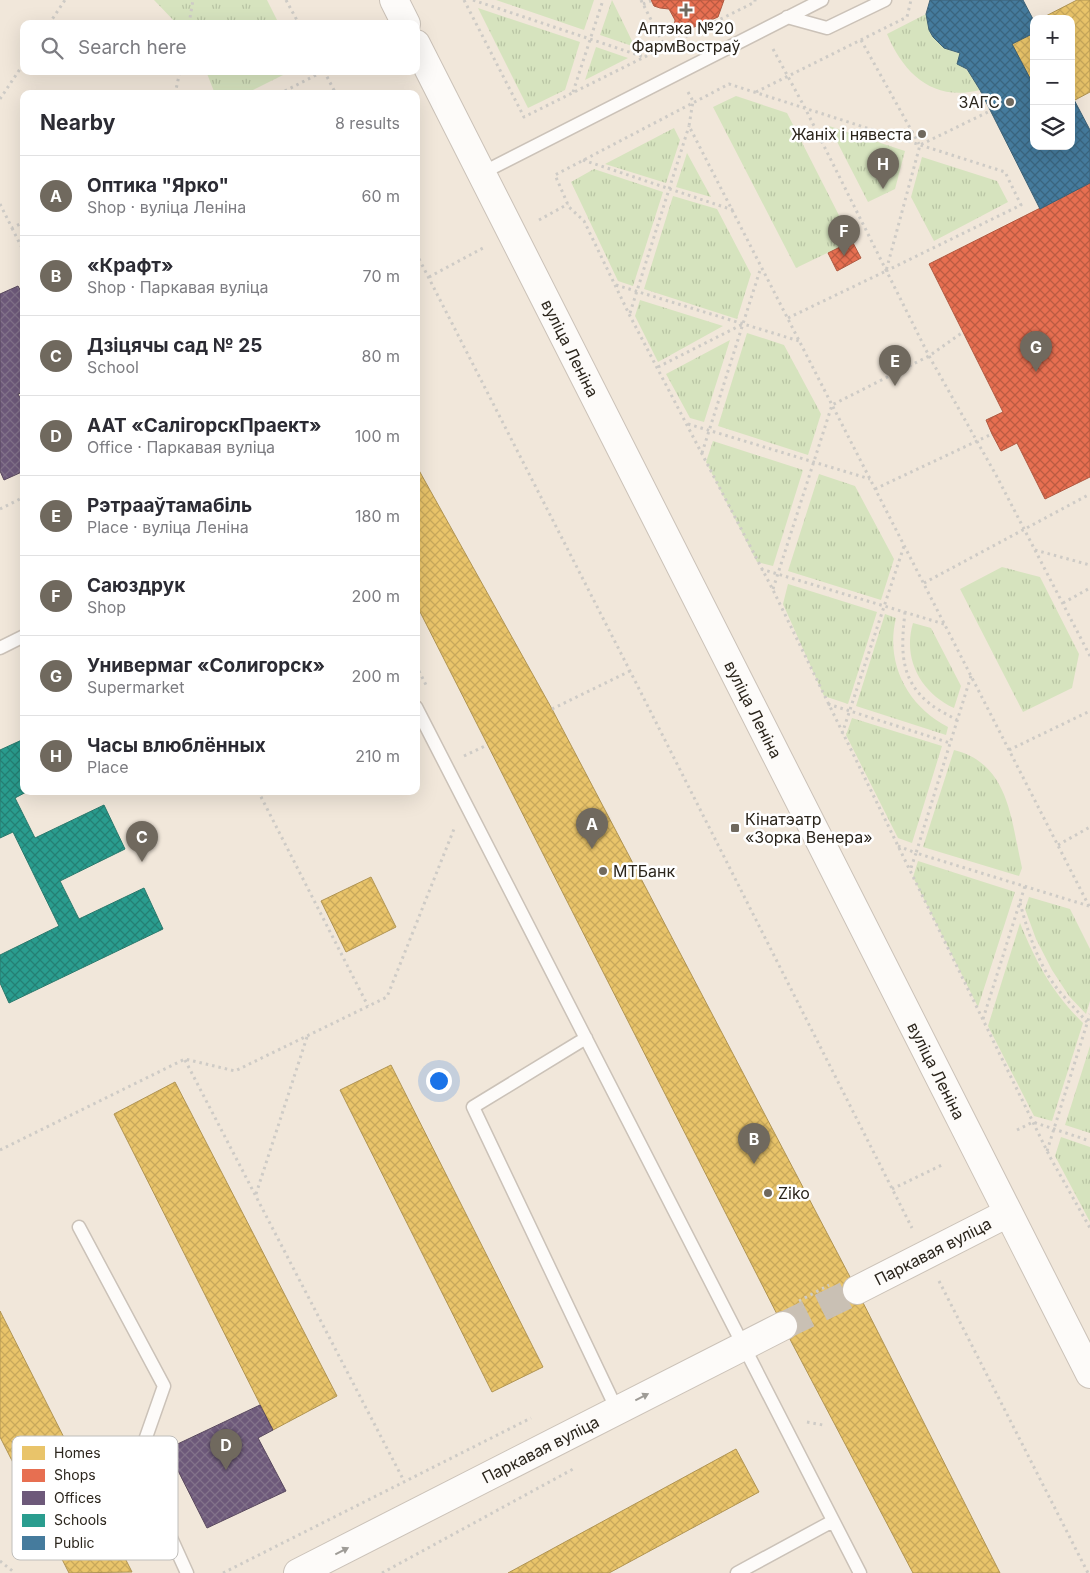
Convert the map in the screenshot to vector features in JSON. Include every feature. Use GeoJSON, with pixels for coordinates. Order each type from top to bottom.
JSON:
{"type":"FeatureCollection","features":[{"type":"Feature","properties":{"kind":"main road"},"geometry":{"type":"LineString","coordinates":[[394,0],[404,20]]}},
{"type":"Feature","properties":{"kind":"main road","name":"вуліца Леніна"},"geometry":{"type":"LineString","coordinates":[[420,52],[1090,1374]]}},
{"type":"Feature","properties":{"kind":"main road","name":"Паркавая вуліца"},"geometry":{"type":"LineString","coordinates":[[857,1290],[1008,1213]]}},
{"type":"Feature","properties":{"kind":"main road","name":"Паркавая вуліца"},"geometry":{"type":"LineString","coordinates":[[298,1573],[783,1326]]}},
{"type":"Feature","properties":{"kind":"lane"},"geometry":{"type":"LineString","coordinates":[[482,173],[822,0]]}},
{"type":"Feature","properties":{"kind":"lane"},"geometry":{"type":"LineString","coordinates":[[787,17],[827,28],[885,0]]}},
{"type":"Feature","properties":{"kind":"lane"},"geometry":{"type":"LineString","coordinates":[[0,648],[20,638]]}},
{"type":"Feature","properties":{"kind":"lane"},"geometry":{"type":"LineString","coordinates":[[420,715],[860,1573]]}},
{"type":"Feature","properties":{"kind":"lane"},"geometry":{"type":"LineString","coordinates":[[586,1038],[473,1108],[617,1410]]}},
{"type":"Feature","properties":{"kind":"lane"},"geometry":{"type":"LineString","coordinates":[[79,1226],[164,1386],[146,1436]]}},
{"type":"Feature","properties":{"kind":"lane"},"geometry":{"type":"LineString","coordinates":[[737,1573],[833,1521]]}},
{"type":"Feature","properties":{"kind":"lane"},"geometry":{"type":"LineString","coordinates":[[178,1553],[187,1573]]}},
{"type":"Feature","properties":{"kind":"path"},"geometry":{"type":"LineString","coordinates":[[52,20],[65,0]]}},
{"type":"Feature","properties":{"kind":"path"},"geometry":{"type":"LineString","coordinates":[[190,20],[193,0]]}},
{"type":"Feature","properties":{"kind":"path"},"geometry":{"type":"LineString","coordinates":[[286,0],[297,20]]}},
{"type":"Feature","properties":{"kind":"path"},"geometry":{"type":"LineString","coordinates":[[644,57],[472,0],[465,1],[524,117],[755,2],[755,0]]}},
{"type":"Feature","properties":{"kind":"path"},"geometry":{"type":"LineString","coordinates":[[573,93],[603,0]]}},
{"type":"Feature","properties":{"kind":"path"},"geometry":{"type":"LineString","coordinates":[[641,0],[672,60]]}},
{"type":"Feature","properties":{"kind":"path"},"geometry":{"type":"LineString","coordinates":[[756,93],[907,17],[911,0]]}},
{"type":"Feature","properties":{"kind":"path"},"geometry":{"type":"LineString","coordinates":[[644,4],[651,1]]}},
{"type":"Feature","properties":{"kind":"path"},"geometry":{"type":"LineString","coordinates":[[861,40],[920,145],[886,271]]}},
{"type":"Feature","properties":{"kind":"path"},"geometry":{"type":"LineString","coordinates":[[771,44],[806,108],[929,356],[1024,529],[1090,656]]}},
{"type":"Feature","properties":{"kind":"path"},"geometry":{"type":"LineString","coordinates":[[0,99],[20,69]]}},
{"type":"Feature","properties":{"kind":"path"},"geometry":{"type":"LineString","coordinates":[[177,90],[179,75]]}},
{"type":"Feature","properties":{"kind":"path"},"geometry":{"type":"LineString","coordinates":[[287,90],[316,75]]}},
{"type":"Feature","properties":{"kind":"path"},"geometry":{"type":"LineString","coordinates":[[326,75],[334,90]]}},
{"type":"Feature","properties":{"kind":"path"},"geometry":{"type":"LineString","coordinates":[[788,318],[1021,204],[1005,172],[730,84],[693,101],[555,175],[568,204],[584,221],[629,314],[760,569],[773,590],[1047,1152],[1090,1228]]}},
{"type":"Feature","properties":{"kind":"path"},"geometry":{"type":"LineString","coordinates":[[629,314],[689,126],[693,101],[688,91]]}},
{"type":"Feature","properties":{"kind":"path"},"geometry":{"type":"LineString","coordinates":[[920,145],[990,111]]}},
{"type":"Feature","properties":{"kind":"path"},"geometry":{"type":"LineString","coordinates":[[689,126],[1090,907]]}},
{"type":"Feature","properties":{"kind":"path"},"geometry":{"type":"LineString","coordinates":[[582,160],[733,210]]}},
{"type":"Feature","properties":{"kind":"path"},"geometry":{"type":"LineString","coordinates":[[0,204],[20,244]]}},
{"type":"Feature","properties":{"kind":"path"},"geometry":{"type":"LineString","coordinates":[[539,220],[568,204]]}},
{"type":"Feature","properties":{"kind":"path"},"geometry":{"type":"LineString","coordinates":[[12,228],[20,224]]}},
{"type":"Feature","properties":{"kind":"path"},"geometry":{"type":"LineString","coordinates":[[429,277],[483,248]]}},
{"type":"Feature","properties":{"kind":"path"},"geometry":{"type":"LineString","coordinates":[[420,260],[1088,1573]]}},
{"type":"Feature","properties":{"kind":"path"},"geometry":{"type":"LineString","coordinates":[[702,453],[762,266]]}},
{"type":"Feature","properties":{"kind":"path"},"geometry":{"type":"LineString","coordinates":[[615,285],[800,341]]}},
{"type":"Feature","properties":{"kind":"path"},"geometry":{"type":"LineString","coordinates":[[658,368],[743,324]]}},
{"type":"Feature","properties":{"kind":"path"},"geometry":{"type":"LineString","coordinates":[[773,590],[832,405],[929,356],[963,332]]}},
{"type":"Feature","properties":{"kind":"path"},"geometry":{"type":"LineString","coordinates":[[687,424],[870,479]]}},
{"type":"Feature","properties":{"kind":"path"},"geometry":{"type":"LineString","coordinates":[[875,489],[992,434]]}},
{"type":"Feature","properties":{"kind":"path"},"geometry":{"type":"LineString","coordinates":[[924,583],[1090,494]]}},
{"type":"Feature","properties":{"kind":"path"},"geometry":{"type":"LineString","coordinates":[[0,509],[20,499]]}},
{"type":"Feature","properties":{"kind":"path"},"geometry":{"type":"LineString","coordinates":[[842,734],[904,545]]}},
{"type":"Feature","properties":{"kind":"path"},"geometry":{"type":"LineString","coordinates":[[1035,550],[1090,565]]}},
{"type":"Feature","properties":{"kind":"path"},"geometry":{"type":"LineString","coordinates":[[760,569],[945,624]]}},
{"type":"Feature","properties":{"kind":"path"},"geometry":{"type":"LineString","coordinates":[[1063,603],[1090,588]]}},
{"type":"Feature","properties":{"kind":"path"},"geometry":{"type":"LineString","coordinates":[[905,612],[902,641],[905,667],[913,687],[931,705],[957,720]]}},
{"type":"Feature","properties":{"kind":"path"},"geometry":{"type":"LineString","coordinates":[[552,709],[630,671]]}},
{"type":"Feature","properties":{"kind":"path"},"geometry":{"type":"LineString","coordinates":[[910,871],[971,676]]}},
{"type":"Feature","properties":{"kind":"path"},"geometry":{"type":"LineString","coordinates":[[827,704],[950,743]]}},
{"type":"Feature","properties":{"kind":"path"},"geometry":{"type":"LineString","coordinates":[[1009,750],[1090,711]]}},
{"type":"Feature","properties":{"kind":"path"},"geometry":{"type":"LineString","coordinates":[[260,795],[368,1006]]}},
{"type":"Feature","properties":{"kind":"path"},"geometry":{"type":"LineString","coordinates":[[0,1150],[185,1060],[235,1071],[387,997],[465,803]]}},
{"type":"Feature","properties":{"kind":"path"},"geometry":{"type":"LineString","coordinates":[[1058,845],[1090,827]]}},
{"type":"Feature","properties":{"kind":"path"},"geometry":{"type":"LineString","coordinates":[[897,846],[1090,907]]}},
{"type":"Feature","properties":{"kind":"path"},"geometry":{"type":"LineString","coordinates":[[983,1020],[1025,886]]}},
{"type":"Feature","properties":{"kind":"path"},"geometry":{"type":"LineString","coordinates":[[1020,902],[1027,928],[1050,979],[1063,996],[1088,1022]]}},
{"type":"Feature","properties":{"kind":"path"},"geometry":{"type":"LineString","coordinates":[[1047,1152],[1090,1014]]}},
{"type":"Feature","properties":{"kind":"path"},"geometry":{"type":"LineString","coordinates":[[256,1194],[307,1036]]}},
{"type":"Feature","properties":{"kind":"path"},"geometry":{"type":"LineString","coordinates":[[185,1060],[404,1481]]}},
{"type":"Feature","properties":{"kind":"path"},"geometry":{"type":"LineString","coordinates":[[1017,1130],[1033,1122],[1090,1141]]}},
{"type":"Feature","properties":{"kind":"path"},"geometry":{"type":"LineString","coordinates":[[892,1189],[944,1164]]}},
{"type":"Feature","properties":{"kind":"path"},"geometry":{"type":"LineString","coordinates":[[0,1561],[15,1573]]}},
{"type":"Feature","properties":{"kind":"green space"},"geometry":{"type":"Polygon","coordinates":[[[154,0],[267,0],[277,20],[173,20],[154,0]]]}},
{"type":"Feature","properties":{"kind":"green space"},"geometry":{"type":"Polygon","coordinates":[[[496,0],[594,0],[584,30],[496,0]]]}},
{"type":"Feature","properties":{"kind":"green space"},"geometry":{"type":"Polygon","coordinates":[[[612,0],[635,47],[600,35],[612,0]]]}},
{"type":"Feature","properties":{"kind":"green space"},"geometry":{"type":"Polygon","coordinates":[[[478,8],[580,42],[565,90],[528,108],[478,8]]]}},
{"type":"Feature","properties":{"kind":"green space"},"geometry":{"type":"Polygon","coordinates":[[[926,14],[932,35],[946,48],[960,53],[961,65],[970,73],[980,90],[963,93],[948,92],[934,88],[922,82],[902,61],[887,34],[926,14]]]}},
{"type":"Feature","properties":{"kind":"green space"},"geometry":{"type":"Polygon","coordinates":[[[596,47],[628,58],[585,80],[596,47]]]}},
{"type":"Feature","properties":{"kind":"green space"},"geometry":{"type":"Polygon","coordinates":[[[208,75],[283,75],[253,90],[213,90],[208,75]]]}},
{"type":"Feature","properties":{"kind":"green space"},"geometry":{"type":"Polygon","coordinates":[[[736,96],[787,113],[852,241],[796,268],[713,107],[736,96]]]}},
{"type":"Feature","properties":{"kind":"green space"},"geometry":{"type":"Polygon","coordinates":[[[829,126],[905,151],[895,189],[868,202],[829,126]]]}},
{"type":"Feature","properties":{"kind":"green space"},"geometry":{"type":"Polygon","coordinates":[[[674,128],[680,140],[666,183],[605,164],[674,128]]]}},
{"type":"Feature","properties":{"kind":"green space"},"geometry":{"type":"Polygon","coordinates":[[[687,153],[711,197],[676,187],[687,153]]]}},
{"type":"Feature","properties":{"kind":"green space"},"geometry":{"type":"Polygon","coordinates":[[[922,157],[997,181],[1008,202],[934,241],[911,197],[922,157]]]}},
{"type":"Feature","properties":{"kind":"green space"},"geometry":{"type":"Polygon","coordinates":[[[594,169],[663,192],[633,286],[618,281],[571,182],[594,169]]]}},
{"type":"Feature","properties":{"kind":"green space"},"geometry":{"type":"Polygon","coordinates":[[[673,196],[717,209],[751,274],[737,319],[644,289],[673,196]]]}},
{"type":"Feature","properties":{"kind":"green space"},"geometry":{"type":"Polygon","coordinates":[[[640,300],[723,326],[658,362],[635,316],[640,300]]]}},
{"type":"Feature","properties":{"kind":"green space"},"geometry":{"type":"Polygon","coordinates":[[[747,333],[784,345],[821,414],[808,455],[718,426],[747,333]]]}},
{"type":"Feature","properties":{"kind":"green space"},"geometry":{"type":"Polygon","coordinates":[[[730,340],[704,422],[690,418],[666,374],[730,340]]]}},
{"type":"Feature","properties":{"kind":"green space"},"geometry":{"type":"Polygon","coordinates":[[[713,441],[803,470],[773,566],[757,562],[706,462],[713,441]]]}},
{"type":"Feature","properties":{"kind":"green space"},"geometry":{"type":"Polygon","coordinates":[[[819,474],[855,486],[894,559],[881,600],[788,571],[819,474]]]}},
{"type":"Feature","properties":{"kind":"green space"},"geometry":{"type":"Polygon","coordinates":[[[1002,567],[1040,577],[1079,654],[1072,688],[1023,712],[960,589],[1002,567]]]}},
{"type":"Feature","properties":{"kind":"green space"},"geometry":{"type":"Polygon","coordinates":[[[788,584],[877,612],[848,704],[824,696],[783,604],[788,584]]]}},
{"type":"Feature","properties":{"kind":"green space"},"geometry":{"type":"Polygon","coordinates":[[[885,614],[896,618],[893,635],[894,651],[902,682],[921,707],[948,727],[946,735],[856,706],[885,614]]]}},
{"type":"Feature","properties":{"kind":"green space"},"geometry":{"type":"Polygon","coordinates":[[[913,623],[931,628],[961,686],[954,708],[933,694],[917,674],[910,650],[913,623]]]}},
{"type":"Feature","properties":{"kind":"green space"},"geometry":{"type":"Polygon","coordinates":[[[852,718],[942,746],[912,843],[898,838],[846,735],[852,718]]]}},
{"type":"Feature","properties":{"kind":"green space"},"geometry":{"type":"Polygon","coordinates":[[[954,750],[973,757],[987,768],[997,781],[1005,797],[1015,832],[1022,868],[1019,876],[923,847],[954,750]]]}},
{"type":"Feature","properties":{"kind":"green space"},"geometry":{"type":"Polygon","coordinates":[[[918,861],[1015,892],[978,1007],[913,877],[918,861]]]}},
{"type":"Feature","properties":{"kind":"green space"},"geometry":{"type":"Polygon","coordinates":[[[1029,897],[1070,909],[1090,949],[1090,1001],[1086,1014],[1069,996],[1052,970],[1036,939],[1025,909],[1029,897]]]}},
{"type":"Feature","properties":{"kind":"green space"},"geometry":{"type":"Polygon","coordinates":[[[1020,923],[1053,988],[1083,1023],[1052,1121],[1034,1116],[988,1026],[1020,923]]]}},
{"type":"Feature","properties":{"kind":"green space"},"geometry":{"type":"Polygon","coordinates":[[[1090,1046],[1090,1133],[1065,1125],[1090,1046]]]}},
{"type":"Feature","properties":{"kind":"green space"},"geometry":{"type":"Polygon","coordinates":[[[1061,1137],[1090,1147],[1090,1222],[1055,1156],[1061,1137]]]}},
{"type":"Feature","properties":{"kind":"building: Homes"},"geometry":{"type":"Polygon","coordinates":[[[1077,0],[1090,0],[1090,92],[1075,100],[1075,15],[1048,15],[1077,0]]]}},
{"type":"Feature","properties":{"kind":"building: Homes"},"geometry":{"type":"Polygon","coordinates":[[[1030,35],[1030,78],[1012,44],[1030,35]]]}},
{"type":"Feature","properties":{"kind":"building: Homes"},"geometry":{"type":"Polygon","coordinates":[[[420,472],[552,709],[849,1275],[1000,1573],[913,1573],[783,1326],[420,612],[420,472]]]}},
{"type":"Feature","properties":{"kind":"building: Homes"},"geometry":{"type":"Polygon","coordinates":[[[371,877],[396,927],[346,952],[321,901],[371,877]]]}},
{"type":"Feature","properties":{"kind":"building: Homes"},"geometry":{"type":"Polygon","coordinates":[[[391,1065],[543,1367],[492,1392],[340,1090],[391,1065]]]}},
{"type":"Feature","properties":{"kind":"building: Homes"},"geometry":{"type":"Polygon","coordinates":[[[175,1082],[337,1396],[273,1430],[114,1114],[175,1082]]]}},
{"type":"Feature","properties":{"kind":"building: Homes"},"geometry":{"type":"Polygon","coordinates":[[[0,1311],[63,1436],[12,1436],[12,1461],[0,1437],[0,1311]]]}},
{"type":"Feature","properties":{"kind":"building: Homes"},"geometry":{"type":"Polygon","coordinates":[[[736,1449],[759,1492],[609,1573],[508,1573],[736,1449]]]}},
{"type":"Feature","properties":{"kind":"building: Homes"},"geometry":{"type":"Polygon","coordinates":[[[62,1560],[126,1560],[132,1572],[69,1573],[62,1560]]]}},
{"type":"Feature","properties":{"kind":"building: Shops"},"geometry":{"type":"Polygon","coordinates":[[[651,0],[724,0],[718,17],[687,30],[678,36],[674,28],[675,20],[669,9],[654,6],[651,0]]]}},
{"type":"Feature","properties":{"kind":"building: Shops"},"geometry":{"type":"Polygon","coordinates":[[[1090,183],[1090,477],[1045,499],[1017,443],[1001,451],[992,434],[986,420],[1003,412],[929,264],[1090,183]]]}},
{"type":"Feature","properties":{"kind":"building: Shops"},"geometry":{"type":"Polygon","coordinates":[[[852,241],[861,258],[837,271],[828,253],[852,241]]]}},
{"type":"Feature","properties":{"kind":"building: Offices"},"geometry":{"type":"Polygon","coordinates":[[[18,286],[20,290],[20,393],[18,394],[20,398],[20,473],[4,480],[0,471],[0,294],[18,286]]]}},
{"type":"Feature","properties":{"kind":"building: Offices"},"geometry":{"type":"Polygon","coordinates":[[[260,1405],[273,1430],[258,1438],[286,1491],[207,1528],[178,1471],[178,1444],[260,1405]]]}},
{"type":"Feature","properties":{"kind":"building: Schools"},"geometry":{"type":"Polygon","coordinates":[[[20,741],[21,795],[15,798],[35,838],[104,805],[125,849],[60,881],[79,919],[144,888],[163,929],[9,1003],[0,983],[0,955],[59,926],[13,832],[0,838],[0,750],[20,741]]]}},
{"type":"Feature","properties":{"kind":"building: Public","name":"ЗАГС"},"geometry":{"type":"Polygon","coordinates":[[[930,0],[1023,0],[1031,15],[1030,35],[1012,44],[1030,78],[1030,150],[1075,150],[1075,102],[1090,130],[1090,183],[1040,209],[980,90],[967,69],[957,64],[960,53],[944,48],[933,37],[929,30],[926,14],[930,0]]]}},
{"type":"Feature","properties":{"kind":"tunnel"},"geometry":{"type":"LineString","coordinates":[[783,1326],[857,1290]]}},
{"type":"Feature","properties":{"kind":"place","name":"Аптэка №20 ФармВостраў"},"geometry":{"type":"Point","coordinates":[686,10]}},
{"type":"Feature","properties":{"kind":"place","name":"ЗАГС"},"geometry":{"type":"Point","coordinates":[1010,102]}},
{"type":"Feature","properties":{"kind":"place","name":"Жаніх і нявеста"},"geometry":{"type":"Point","coordinates":[922,134]}},
{"type":"Feature","properties":{"kind":"place","name":"Часы влюблённых"},"geometry":{"type":"Point","coordinates":[883,189]}},
{"type":"Feature","properties":{"kind":"place","name":"Саюздрук"},"geometry":{"type":"Point","coordinates":[844,256]}},
{"type":"Feature","properties":{"kind":"place","name":"Универмаг «Солигорск»"},"geometry":{"type":"Point","coordinates":[1036,372]}},
{"type":"Feature","properties":{"kind":"place","name":"Рэтрааўтамабіль"},"geometry":{"type":"Point","coordinates":[895,386]}},
{"type":"Feature","properties":{"kind":"place","name":"Кінатэатр «Зорка Венера»"},"geometry":{"type":"Point","coordinates":[735,828]}},
{"type":"Feature","properties":{"kind":"place","name":"Оптика \"Ярко\""},"geometry":{"type":"Point","coordinates":[592,849]}},
{"type":"Feature","properties":{"kind":"place","name":"Дзіцячы сад № 25"},"geometry":{"type":"Point","coordinates":[142,862]}},
{"type":"Feature","properties":{"kind":"place","name":"МТБанк"},"geometry":{"type":"Point","coordinates":[603,871]}},
{"type":"Feature","properties":{"kind":"place","name":"«Крафт»"},"geometry":{"type":"Point","coordinates":[754,1164]}},
{"type":"Feature","properties":{"kind":"place","name":"Ziko"},"geometry":{"type":"Point","coordinates":[768,1193]}},
{"type":"Feature","properties":{"kind":"place","name":"ААТ «СалігорскПраект»"},"geometry":{"type":"Point","coordinates":[226,1470]}}]}
